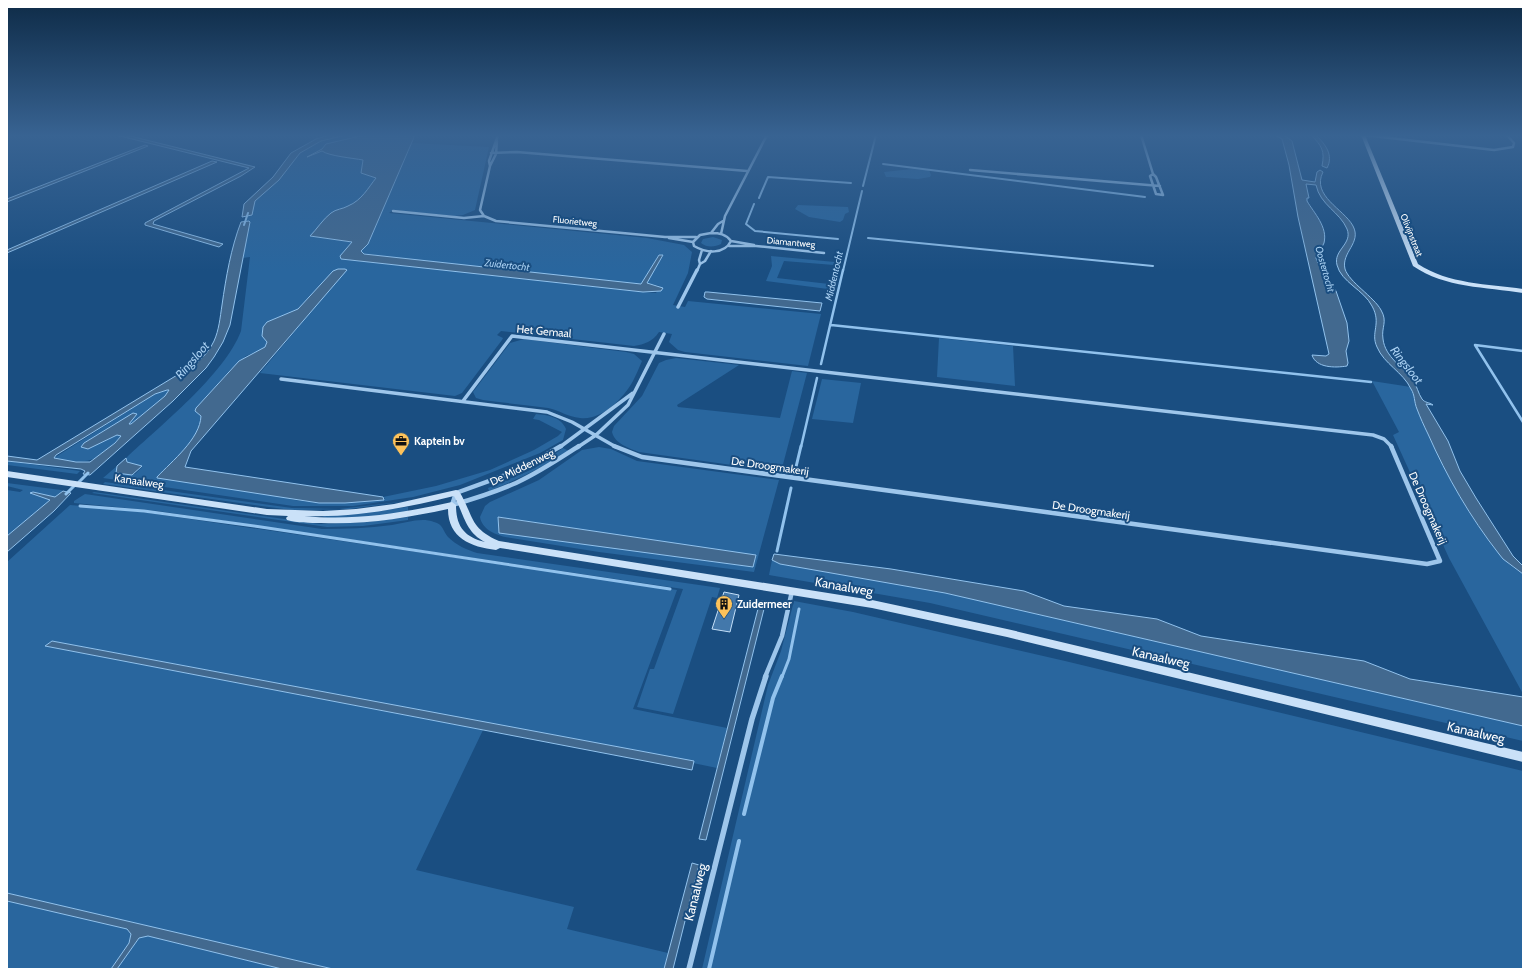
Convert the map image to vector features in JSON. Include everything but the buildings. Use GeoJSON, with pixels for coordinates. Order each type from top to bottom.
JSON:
{"type":"FeatureCollection","features":[{"type":"Feature","properties":{"kind":"street"},"geometry":{"type":"LineString","coordinates":[[484,216],[480,210],[487,181]]}},
{"type":"Feature","properties":{"kind":"street"},"geometry":{"type":"LineString","coordinates":[[721,234],[723,220],[743,181]]}},
{"type":"Feature","properties":{"kind":"street"},"geometry":{"type":"LineString","coordinates":[[1091,181],[1160,186]]}},
{"type":"Feature","properties":{"kind":"street"},"geometry":{"type":"LineString","coordinates":[[1151,181],[1156,194],[1163,195],[1158,181]]}},
{"type":"Feature","properties":{"kind":"street","name":"Olivijnstraat"},"geometry":{"type":"LineString","coordinates":[[1380,181],[1413,262],[1419,268],[1440,278],[1523,291]]}},
{"type":"Feature","properties":{"kind":"street","name":"Fluorietweg"},"geometry":{"type":"LineString","coordinates":[[393,212],[464,218],[484,216],[496,220],[665,237],[693,242]]}},
{"type":"Feature","properties":{"kind":"street"},"geometry":{"type":"LineString","coordinates":[[711,233],[723,220]]}},
{"type":"Feature","properties":{"kind":"street"},"geometry":{"type":"LineString","coordinates":[[711,233],[721,234],[728,237],[731,241],[729,246]]}},
{"type":"Feature","properties":{"kind":"street","name":"Fluorietweg"},"geometry":{"type":"LineString","coordinates":[[665,237],[696,237],[711,233]]}},
{"type":"Feature","properties":{"kind":"street"},"geometry":{"type":"LineString","coordinates":[[678,307],[700,264],[705,261],[711,251],[702,250],[694,246],[693,242],[696,237]]}},
{"type":"Feature","properties":{"kind":"street","name":"Diamantweg"},"geometry":{"type":"LineString","coordinates":[[731,241],[756,246],[824,253]]}},
{"type":"Feature","properties":{"kind":"street","name":"Diamantweg"},"geometry":{"type":"LineString","coordinates":[[711,251],[723,249],[729,246],[756,246]]}},
{"type":"Feature","properties":{"kind":"street"},"geometry":{"type":"LineString","coordinates":[[700,264],[699,260],[702,250]]}},
{"type":"Feature","properties":{"kind":"street","name":"De Middenweg"},"geometry":{"type":"LineString","coordinates":[[452,505],[495,491],[538,472],[596,434],[628,405],[664,334]]}},
{"type":"Feature","properties":{"kind":"street","name":"Het Gemaal"},"geometry":{"type":"LineString","coordinates":[[463,401],[512,336],[655,352]]}},
{"type":"Feature","properties":{"kind":"street","name":"De Droogmakerij"},"geometry":{"type":"LineString","coordinates":[[596,434],[623,451],[642,457],[1427,564],[1440,561],[1390,444],[1384,439],[1373,435],[655,352]]}},
{"type":"Feature","properties":{"kind":"street"},"geometry":{"type":"LineString","coordinates":[[281,379],[547,412],[596,434]]}},
{"type":"Feature","properties":{"kind":"street","name":"De Middenweg"},"geometry":{"type":"LineString","coordinates":[[456,493],[527,466],[586,429],[633,393]]}},
{"type":"Feature","properties":{"kind":"street","name":"Kanaalweg"},"geometry":{"type":"LineString","coordinates":[[7,474],[267,512],[309,514],[357,512],[391,507],[456,493]]}},
{"type":"Feature","properties":{"kind":"street","name":"Kanaalweg"},"geometry":{"type":"LineString","coordinates":[[456,493],[462,502],[468,521],[475,532],[485,539],[511,548]]}},
{"type":"Feature","properties":{"kind":"street","name":"Kanaalweg"},"geometry":{"type":"LineString","coordinates":[[456,493],[451,513],[455,527],[468,539],[490,547],[511,548],[792,590],[872,604],[1007,633],[1523,757]]}},
{"type":"Feature","properties":{"kind":"street","name":"Kanaalweg"},"geometry":{"type":"LineString","coordinates":[[267,512],[281,517],[343,521],[398,517],[452,505]]}},
{"type":"Feature","properties":{"kind":"street","name":"Kanaalweg"},"geometry":{"type":"LineString","coordinates":[[689,969],[752,719],[761,687],[782,636],[792,590]]}},
{"type":"Feature","properties":{"kind":"shaded area"},"geometry":{"type":"Polygon","coordinates":[[[278,181],[374,181],[368,191],[359,199],[348,206],[332,212],[310,236],[352,242],[340,256],[341,259],[656,293],[660,286],[647,283],[659,255],[641,284],[362,253],[362,250],[368,244],[396,181],[482,181],[475,210],[463,215],[455,216],[393,210],[389,213],[647,238],[684,245],[692,252],[688,273],[673,305],[685,307],[688,301],[821,314],[808,366],[685,352],[678,350],[669,342],[672,334],[659,332],[648,342],[634,346],[501,331],[497,335],[503,338],[502,340],[462,393],[455,396],[260,373],[346,270],[333,271],[298,309],[267,322],[263,327],[267,342],[265,348],[246,356],[230,370],[196,408],[195,411],[201,416],[198,430],[183,451],[166,467],[294,500],[319,503],[345,503],[385,499],[383,497],[436,486],[490,470],[534,450],[558,436],[562,432],[539,420],[533,419],[536,414],[554,417],[561,422],[566,429],[563,440],[540,453],[460,485],[413,497],[353,506],[293,506],[103,478],[117,466],[116,473],[135,474],[142,467],[127,462],[126,458],[207,382],[233,347],[241,331],[250,257],[242,258],[249,221],[245,221],[247,216],[251,215],[255,201],[278,181]]]}},
{"type":"Feature","properties":{"kind":"shaded area"},"geometry":{"type":"Polygon","coordinates":[[[798,205],[848,207],[849,212],[845,214],[843,220],[840,222],[809,217],[795,209],[798,205]]]}},
{"type":"Feature","properties":{"kind":"shaded area"},"geometry":{"type":"Polygon","coordinates":[[[713,237],[722,240],[721,244],[716,246],[706,246],[701,243],[703,239],[713,237]]]}},
{"type":"Feature","properties":{"kind":"shaded area"},"geometry":{"type":"Polygon","coordinates":[[[771,256],[835,262],[834,265],[784,261],[777,278],[829,284],[828,289],[766,281],[772,266],[771,256]]]}},
{"type":"Feature","properties":{"kind":"shaded area"},"geometry":{"type":"Polygon","coordinates":[[[939,338],[1013,346],[1015,386],[937,377],[939,338]]]}},
{"type":"Feature","properties":{"kind":"shaded area"},"geometry":{"type":"Polygon","coordinates":[[[524,339],[626,352],[634,354],[642,361],[633,381],[623,395],[611,407],[596,416],[588,418],[568,415],[548,408],[476,398],[473,392],[510,343],[524,339]]]}},
{"type":"Feature","properties":{"kind":"shaded area"},"geometry":{"type":"Polygon","coordinates":[[[676,358],[739,365],[677,405],[678,407],[780,418],[792,371],[807,373],[781,472],[639,452],[619,443],[616,440],[612,432],[614,426],[642,396],[659,363],[676,358]]]}},
{"type":"Feature","properties":{"kind":"shaded area"},"geometry":{"type":"Polygon","coordinates":[[[822,379],[861,383],[853,423],[812,419],[822,379]]]}},
{"type":"Feature","properties":{"kind":"shaded area"},"geometry":{"type":"Polygon","coordinates":[[[1372,381],[1411,387],[1418,410],[1426,428],[1447,473],[1463,502],[1481,530],[1505,560],[1523,574],[1523,694],[1449,558],[1393,435],[1399,432],[1372,381]]]}},
{"type":"Feature","properties":{"kind":"shaded area"},"geometry":{"type":"Polygon","coordinates":[[[167,389],[169,390],[165,396],[131,424],[129,424],[136,414],[114,424],[84,443],[81,447],[101,443],[117,435],[121,436],[98,457],[84,461],[54,458],[155,394],[167,389]]]}},
{"type":"Feature","properties":{"kind":"shaded area"},"geometry":{"type":"Polygon","coordinates":[[[599,447],[611,449],[637,461],[779,480],[754,572],[599,552],[505,537],[493,533],[483,525],[480,517],[485,506],[490,502],[539,480],[582,450],[599,447]],[[499,517],[499,532],[753,567],[756,556],[499,517]]]}},
{"type":"Feature","properties":{"kind":"shaded area"},"geometry":{"type":"Polygon","coordinates":[[[563,448],[569,451],[530,473],[489,491],[488,488],[535,468],[563,448]]]}},
{"type":"Feature","properties":{"kind":"shaded area"},"geometry":{"type":"Polygon","coordinates":[[[7,461],[80,471],[77,474],[7,465],[7,461]]]}},
{"type":"Feature","properties":{"kind":"shaded area"},"geometry":{"type":"Polygon","coordinates":[[[105,482],[292,508],[339,509],[408,501],[350,509],[291,510],[103,484],[105,482]]]}},
{"type":"Feature","properties":{"kind":"shaded area"},"geometry":{"type":"Polygon","coordinates":[[[7,483],[63,491],[55,497],[33,492],[50,500],[7,536],[7,490],[20,492],[23,490],[7,486],[7,483]]]}},
{"type":"Feature","properties":{"kind":"shaded area"},"geometry":{"type":"Polygon","coordinates":[[[94,492],[320,524],[367,522],[408,517],[408,520],[363,526],[327,527],[92,493],[94,492]]]}},
{"type":"Feature","properties":{"kind":"shaded area"},"geometry":{"type":"Polygon","coordinates":[[[85,494],[322,529],[365,528],[424,520],[439,524],[448,537],[454,542],[477,553],[720,588],[717,598],[712,597],[673,714],[637,707],[650,669],[654,669],[683,589],[158,511],[74,503],[74,501],[85,494]]]}},
{"type":"Feature","properties":{"kind":"shaded area"},"geometry":{"type":"Polygon","coordinates":[[[70,505],[128,510],[677,590],[633,709],[727,728],[717,768],[693,763],[693,761],[52,641],[45,646],[483,730],[416,870],[574,907],[567,929],[668,953],[664,969],[333,969],[7,893],[7,562],[70,505]]]}},
{"type":"Feature","properties":{"kind":"shaded area"},"geometry":{"type":"Polygon","coordinates":[[[408,507],[408,512],[361,518],[326,518],[322,516],[379,511],[408,507]]]}},
{"type":"Feature","properties":{"kind":"shaded area"},"geometry":{"type":"Polygon","coordinates":[[[772,560],[780,564],[945,593],[1523,726],[1523,741],[930,603],[769,575],[772,560]]]}},
{"type":"Feature","properties":{"kind":"shaded area"},"geometry":{"type":"Polygon","coordinates":[[[794,601],[853,612],[1065,661],[1523,771],[1523,969],[702,969],[768,685],[781,651],[794,601]]]}},
{"type":"Feature","properties":{"kind":"shaded area"},"geometry":{"type":"Polygon","coordinates":[[[7,901],[127,929],[131,934],[129,943],[111,969],[7,969],[7,901]]]}},
{"type":"Feature","properties":{"kind":"shaded area"},"geometry":{"type":"Polygon","coordinates":[[[148,936],[282,969],[117,969],[139,938],[148,936]]]}},
{"type":"Feature","properties":{"kind":"water"},"geometry":{"type":"Polygon","coordinates":[[[54,181],[61,181],[7,202],[7,199],[54,181]]]}},
{"type":"Feature","properties":{"kind":"water"},"geometry":{"type":"Polygon","coordinates":[[[167,181],[174,181],[7,253],[7,250],[167,181]]]}},
{"type":"Feature","properties":{"kind":"water"},"geometry":{"type":"Polygon","coordinates":[[[225,181],[232,181],[154,221],[153,224],[223,244],[219,247],[145,225],[145,223],[225,181]]]}},
{"type":"Feature","properties":{"kind":"water"},"geometry":{"type":"Polygon","coordinates":[[[269,181],[278,181],[255,201],[252,215],[242,217],[244,204],[269,181]]]}},
{"type":"Feature","properties":{"kind":"water"},"geometry":{"type":"Polygon","coordinates":[[[374,181],[395,181],[368,244],[361,251],[364,254],[641,284],[659,255],[663,255],[647,283],[663,288],[661,291],[643,292],[341,259],[340,256],[352,242],[310,236],[331,213],[353,203],[364,194],[374,181]]]}},
{"type":"Feature","properties":{"kind":"water","name":"Oostertocht"},"geometry":{"type":"Polygon","coordinates":[[[1292,181],[1315,182],[1315,181],[1320,181],[1321,188],[1325,195],[1330,202],[1349,220],[1355,232],[1355,238],[1345,263],[1347,274],[1378,305],[1381,310],[1384,318],[1383,339],[1387,351],[1413,380],[1422,399],[1433,405],[1426,404],[1448,441],[1460,471],[1513,556],[1523,566],[1523,574],[1503,559],[1488,540],[1451,481],[1435,450],[1408,383],[1384,358],[1377,347],[1375,342],[1376,318],[1372,306],[1364,295],[1339,271],[1337,260],[1338,255],[1347,239],[1347,229],[1340,218],[1322,198],[1316,185],[1306,184],[1309,198],[1307,198],[1307,201],[1320,220],[1325,237],[1324,243],[1316,258],[1318,263],[1325,269],[1327,279],[1336,291],[1347,323],[1349,341],[1346,351],[1347,366],[1326,366],[1314,359],[1312,355],[1326,356],[1329,354],[1298,217],[1292,181]]]}},
{"type":"Feature","properties":{"kind":"water"},"geometry":{"type":"Polygon","coordinates":[[[241,222],[250,222],[230,325],[223,342],[206,368],[173,401],[90,475],[83,474],[85,471],[81,469],[7,461],[7,456],[37,460],[197,363],[207,353],[217,333],[229,263],[241,222]],[[169,390],[155,394],[56,455],[54,458],[76,462],[90,462],[115,443],[121,436],[117,435],[88,449],[81,447],[84,443],[133,413],[137,414],[129,424],[131,424],[165,396],[169,390]]]}},
{"type":"Feature","properties":{"kind":"water"},"geometry":{"type":"Polygon","coordinates":[[[338,269],[347,270],[191,451],[185,467],[383,497],[384,500],[319,503],[157,478],[191,441],[196,433],[201,416],[195,411],[196,408],[239,361],[265,347],[267,342],[262,336],[263,327],[267,322],[298,309],[333,271],[338,269]]]}},
{"type":"Feature","properties":{"kind":"water"},"geometry":{"type":"Polygon","coordinates":[[[705,292],[822,303],[820,311],[707,299],[704,297],[705,292]]]}},
{"type":"Feature","properties":{"kind":"water"},"geometry":{"type":"Polygon","coordinates":[[[126,458],[127,462],[142,466],[132,475],[116,473],[117,466],[126,458]]]}},
{"type":"Feature","properties":{"kind":"water"},"geometry":{"type":"Polygon","coordinates":[[[63,491],[71,493],[54,511],[7,552],[7,536],[50,500],[30,493],[33,492],[55,497],[63,491]]]}},
{"type":"Feature","properties":{"kind":"water"},"geometry":{"type":"Polygon","coordinates":[[[498,517],[756,555],[753,567],[499,533],[498,517]]]}},
{"type":"Feature","properties":{"kind":"water"},"geometry":{"type":"Polygon","coordinates":[[[774,554],[891,569],[1024,591],[1064,606],[1157,619],[1201,636],[1364,661],[1410,679],[1523,697],[1523,726],[945,593],[780,564],[772,560],[774,554]]]}},
{"type":"Feature","properties":{"kind":"water"},"geometry":{"type":"Polygon","coordinates":[[[760,601],[766,601],[706,840],[699,839],[760,601]]]}},
{"type":"Feature","properties":{"kind":"water"},"geometry":{"type":"Polygon","coordinates":[[[52,641],[694,761],[692,770],[45,646],[52,641]]]}},
{"type":"Feature","properties":{"kind":"water"},"geometry":{"type":"Polygon","coordinates":[[[692,863],[699,865],[673,969],[664,969],[692,863]]]}},
{"type":"Feature","properties":{"kind":"water"},"geometry":{"type":"Polygon","coordinates":[[[7,893],[333,969],[282,969],[148,936],[139,938],[117,969],[111,969],[129,943],[131,934],[127,929],[7,901],[7,893]]]}},
{"type":"Feature","properties":{"kind":"waterway"},"geometry":{"type":"LineString","coordinates":[[759,198],[766,181]]}},
{"type":"Feature","properties":{"kind":"waterway"},"geometry":{"type":"LineString","coordinates":[[817,181],[851,183]]}},
{"type":"Feature","properties":{"kind":"waterway","name":"Middentocht"},"geometry":{"type":"LineString","coordinates":[[863,186],[864,181]]}},
{"type":"Feature","properties":{"kind":"waterway"},"geometry":{"type":"LineString","coordinates":[[1014,181],[1145,197]]}},
{"type":"Feature","properties":{"kind":"waterway","name":"Middentocht"},"geometry":{"type":"LineString","coordinates":[[843,271],[862,191]]}},
{"type":"Feature","properties":{"kind":"waterway"},"geometry":{"type":"LineString","coordinates":[[754,204],[746,224],[755,231],[838,239]]}},
{"type":"Feature","properties":{"kind":"waterway","name":"Ringsloot"},"geometry":{"type":"LineString","coordinates":[[244,225],[248,213]]}},
{"type":"Feature","properties":{"kind":"waterway"},"geometry":{"type":"LineString","coordinates":[[868,238],[1153,266]]}},
{"type":"Feature","properties":{"kind":"waterway","name":"Middentocht"},"geometry":{"type":"LineString","coordinates":[[821,364],[843,270]]}},
{"type":"Feature","properties":{"kind":"waterway"},"geometry":{"type":"LineString","coordinates":[[831,325],[1371,382]]}},
{"type":"Feature","properties":{"kind":"waterway"},"geometry":{"type":"LineString","coordinates":[[1523,351],[1475,345],[1523,422]]}},
{"type":"Feature","properties":{"kind":"waterway","name":"Middentocht"},"geometry":{"type":"LineString","coordinates":[[801,447],[817,378]]}},
{"type":"Feature","properties":{"kind":"waterway","name":"Middentocht"},"geometry":{"type":"LineString","coordinates":[[796,467],[801,446]]}},
{"type":"Feature","properties":{"kind":"waterway","name":"Ringsloot"},"geometry":{"type":"LineString","coordinates":[[79,482],[88,473]]}},
{"type":"Feature","properties":{"kind":"waterway","name":"Ringsloot"},"geometry":{"type":"LineString","coordinates":[[66,494],[75,485]]}},
{"type":"Feature","properties":{"kind":"waterway","name":"Middentocht"},"geometry":{"type":"LineString","coordinates":[[777,551],[791,488]]}},
{"type":"Feature","properties":{"kind":"waterway"},"geometry":{"type":"LineString","coordinates":[[80,506],[144,511],[261,527],[670,589]]}},
{"type":"Feature","properties":{"kind":"waterway"},"geometry":{"type":"LineString","coordinates":[[782,677],[789,659],[799,609]]}},
{"type":"Feature","properties":{"kind":"waterway"},"geometry":{"type":"LineString","coordinates":[[744,814],[773,698],[782,676]]}},
{"type":"Feature","properties":{"kind":"waterway"},"geometry":{"type":"LineString","coordinates":[[709,969],[739,841]]}},
{"type":"Feature","properties":{"kind":"place","name":"Kaptein bv"},"geometry":{"type":"Point","coordinates":[401,456]}},
{"type":"Feature","properties":{"kind":"place","name":"Zuidermeer"},"geometry":{"type":"Point","coordinates":[724,619]}},
{"type":"Feature","properties":{"kind":"water label","name":"Zuidertocht"},"geometry":{"type":"Point","coordinates":[507,265]}}]}
